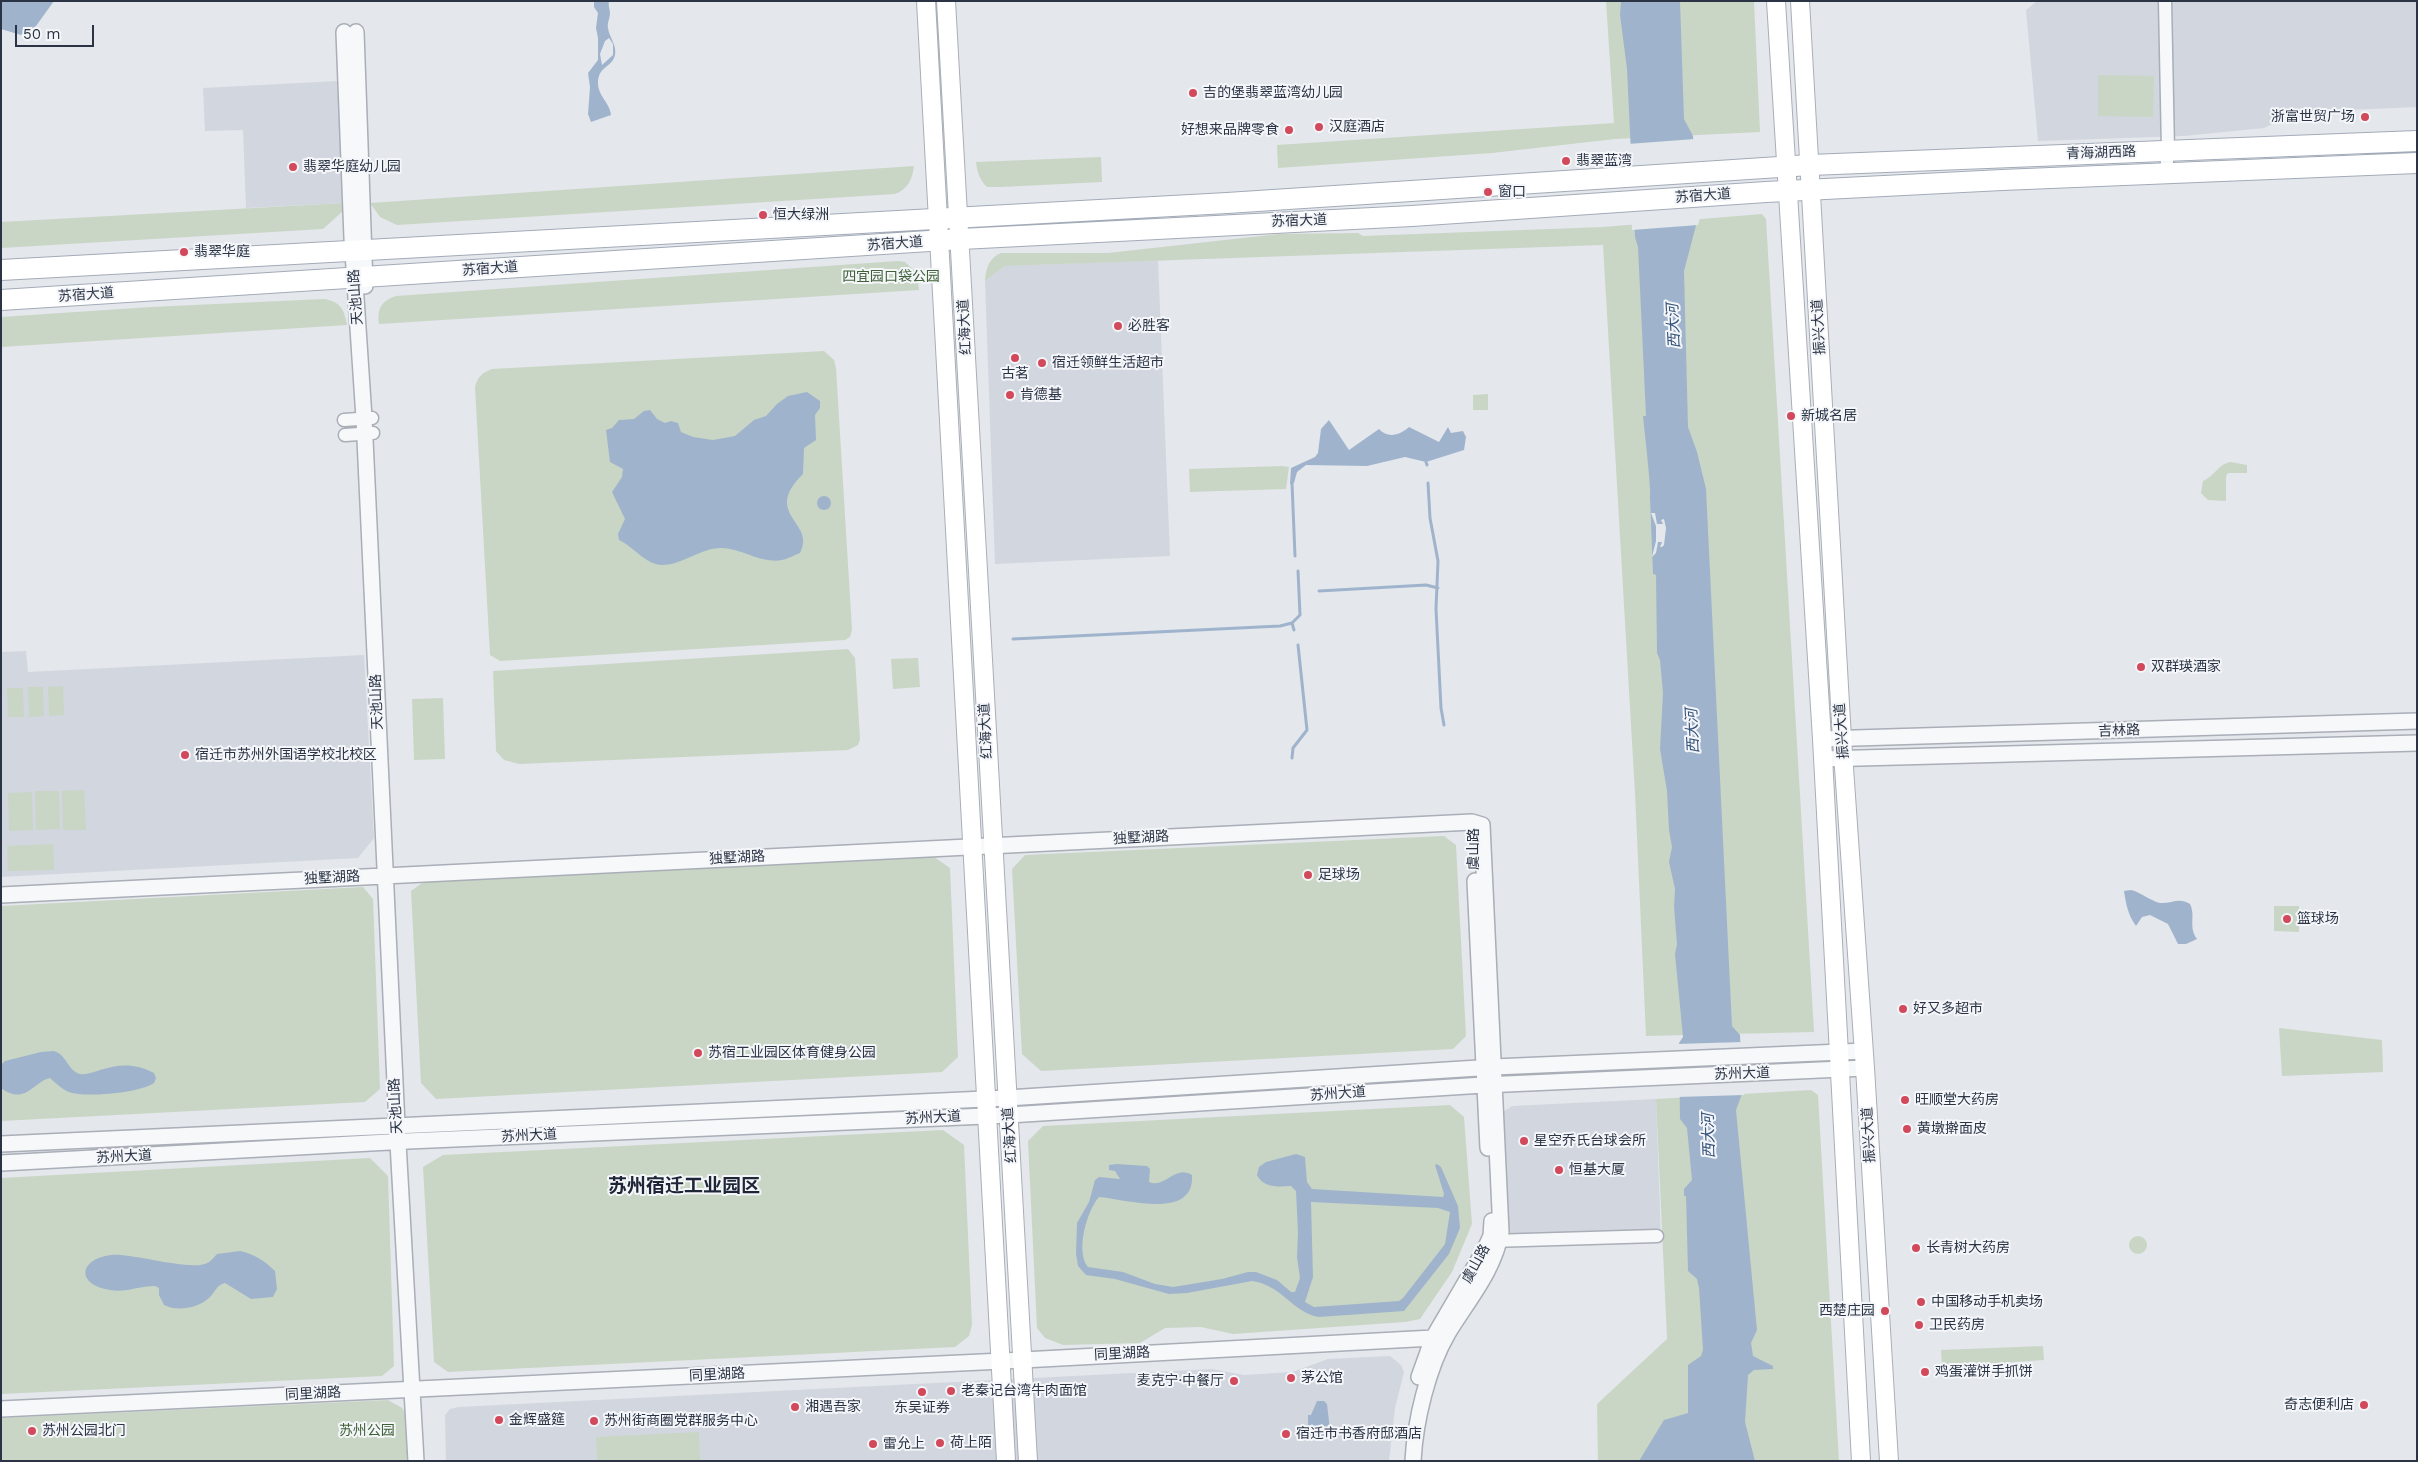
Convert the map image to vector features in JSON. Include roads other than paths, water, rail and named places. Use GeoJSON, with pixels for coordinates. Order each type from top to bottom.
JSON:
{"type":"FeatureCollection","features":[{"type":"Feature","properties":{"kind":"main road","name":"红海大道"},"geometry":{"type":"LineString","coordinates":[[926,1],[936,218],[1006,1461]]}},
{"type":"Feature","properties":{"kind":"main road","name":"红海大道"},"geometry":{"type":"LineString","coordinates":[[946,1],[961,239],[992,846],[1028,1461]]}},
{"type":"Feature","properties":{"kind":"main road","name":"振兴大道"},"geometry":{"type":"LineString","coordinates":[[1776,1],[1822,739],[1862,1461]]}},
{"type":"Feature","properties":{"kind":"main road","name":"振兴大道"},"geometry":{"type":"LineString","coordinates":[[1800,1],[1842,739],[1865,1060],[1888,1461]]}},
{"type":"Feature","properties":{"kind":"main road","name":"青海湖西路"},"geometry":{"type":"LineString","coordinates":[[1786,166],[2417,141]]}},
{"type":"Feature","properties":{"kind":"main road","name":"青海湖西路"},"geometry":{"type":"LineString","coordinates":[[1788,191],[2417,163]]}},
{"type":"Feature","properties":{"kind":"main road","name":"苏宿大道"},"geometry":{"type":"LineString","coordinates":[[1,270],[1217,204],[1597,177],[1786,166]]}},
{"type":"Feature","properties":{"kind":"main road","name":"苏宿大道"},"geometry":{"type":"LineString","coordinates":[[1,300],[961,239],[1601,204],[1788,191]]}},
{"type":"Feature","properties":{"kind":"street"},"geometry":{"type":"LineString","coordinates":[[2165,1],[2168,150],[2166,173]]}},
{"type":"Feature","properties":{"kind":"street","name":"天池山路"},"geometry":{"type":"LineString","coordinates":[[350,32],[358,251],[416,1390],[416,1461]]}},
{"type":"Feature","properties":{"kind":"street"},"geometry":{"type":"LineString","coordinates":[[344,420],[368,426]]}},
{"type":"Feature","properties":{"kind":"street"},"geometry":{"type":"LineString","coordinates":[[345,435],[368,426]]}},
{"type":"Feature","properties":{"kind":"street","name":"吉林路"},"geometry":{"type":"LineString","coordinates":[[1822,739],[2417,721]]}},
{"type":"Feature","properties":{"kind":"street","name":"吉林路"},"geometry":{"type":"LineString","coordinates":[[1823,759],[2417,743]]}},
{"type":"Feature","properties":{"kind":"street","name":"独墅湖路"},"geometry":{"type":"LineString","coordinates":[[1,894],[1472,822]]}},
{"type":"Feature","properties":{"kind":"street","name":"虞山路"},"geometry":{"type":"LineString","coordinates":[[1413,1461],[1422,1399],[1432,1372],[1448,1334],[1488,1270],[1498,1250],[1494,1241],[1492,1219],[1489,1068],[1472,822]]}},
{"type":"Feature","properties":{"kind":"street","name":"苏州大道"},"geometry":{"type":"LineString","coordinates":[[1008,1107],[1489,1068],[1838,1053],[1865,1060]]}},
{"type":"Feature","properties":{"kind":"street","name":"苏州大道"},"geometry":{"type":"LineString","coordinates":[[1,1163],[986,1108],[1839,1070],[1865,1060]]}},
{"type":"Feature","properties":{"kind":"street","name":"苏州大道"},"geometry":{"type":"LineString","coordinates":[[1,1144],[402,1125],[986,1108]]}},
{"type":"Feature","properties":{"kind":"street"},"geometry":{"type":"LineString","coordinates":[[1494,1241],[1657,1236]]}},
{"type":"Feature","properties":{"kind":"street","name":"虞山路"},"geometry":{"type":"LineString","coordinates":[[1404,1461],[1412,1406],[1433,1338],[1494,1241]]}},
{"type":"Feature","properties":{"kind":"street","name":"同里湖路"},"geometry":{"type":"LineString","coordinates":[[1,1409],[1023,1360],[1433,1338]]}},
{"type":"Feature","properties":{"kind":"street","name":"天池山路"},"geometry":{"type":"LineString","coordinates":[[416,1390],[424,1461]]}},
{"type":"Feature","properties":{"kind":"water"},"geometry":{"type":"Polygon","coordinates":[[[1,1],[54,1],[36,26],[21,35],[1,29],[1,1]]]}},
{"type":"Feature","properties":{"kind":"water"},"geometry":{"type":"Polygon","coordinates":[[[594,1],[609,1],[608,28],[614,44],[615,55],[600,73],[598,83],[600,92],[609,107],[611,115],[591,122],[588,114],[590,87],[588,73],[598,60],[596,28],[598,13],[594,7],[594,1]],[[609,38],[605,41],[600,54],[602,65],[613,55],[613,44],[609,38]]]}},
{"type":"Feature","properties":{"kind":"water","name":"西大河"},"geometry":{"type":"Polygon","coordinates":[[[1621,1],[1680,1],[1684,119],[1693,136],[1698,218],[1684,271],[1688,427],[1697,452],[1706,489],[1732,1026],[1740,1035],[1743,1091],[1736,1110],[1757,1330],[1751,1343],[1753,1356],[1773,1366],[1773,1369],[1754,1370],[1748,1375],[1745,1422],[1755,1461],[1639,1461],[1664,1420],[1688,1413],[1688,1365],[1701,1356],[1703,1350],[1699,1288],[1697,1279],[1688,1271],[1686,1196],[1684,1196],[1684,1189],[1692,1180],[1687,1128],[1680,1119],[1679,1043],[1683,1037],[1675,954],[1677,944],[1674,907],[1675,889],[1669,862],[1672,847],[1667,791],[1660,749],[1663,693],[1660,660],[1657,653],[1656,575],[1653,574],[1650,485],[1643,416],[1646,416],[1638,247],[1635,237],[1627,69],[1620,15],[1621,1]]]}},
{"type":"Feature","properties":{"kind":"water"},"geometry":{"type":"Polygon","coordinates":[[[807,392],[820,401],[820,408],[815,415],[816,440],[804,448],[803,474],[792,488],[787,499],[788,509],[802,533],[803,542],[800,553],[774,561],[736,550],[721,548],[662,565],[650,562],[619,540],[618,534],[625,519],[612,492],[622,477],[623,469],[610,462],[606,430],[612,428],[619,420],[634,419],[644,411],[650,410],[657,419],[665,423],[671,421],[678,423],[681,432],[693,437],[713,440],[735,436],[754,420],[766,416],[788,396],[807,392]]]}},
{"type":"Feature","properties":{"kind":"water"},"geometry":{"type":"Polygon","coordinates":[[[1329,420],[1349,450],[1379,429],[1386,434],[1394,435],[1409,427],[1439,442],[1448,427],[1451,433],[1463,431],[1466,437],[1464,450],[1426,462],[1405,457],[1367,466],[1306,465],[1297,472],[1294,483],[1290,484],[1291,468],[1315,457],[1318,453],[1321,429],[1329,420]]]}},
{"type":"Feature","properties":{"kind":"water"},"geometry":{"type":"Polygon","coordinates":[[[821,496],[827,496],[831,503],[827,510],[821,510],[817,506],[817,500],[821,496]]]}},
{"type":"Feature","properties":{"kind":"water"},"geometry":{"type":"Polygon","coordinates":[[[2131,890],[2160,903],[2182,901],[2190,904],[2192,908],[2192,926],[2197,939],[2186,944],[2178,944],[2168,924],[2150,915],[2142,917],[2136,926],[2131,918],[2124,891],[2131,890]]]}},
{"type":"Feature","properties":{"kind":"water"},"geometry":{"type":"Polygon","coordinates":[[[54,1051],[62,1056],[73,1070],[80,1074],[88,1074],[107,1068],[134,1066],[154,1073],[156,1078],[154,1083],[147,1087],[112,1094],[76,1094],[61,1088],[50,1078],[23,1094],[16,1095],[1,1088],[1,1065],[5,1061],[41,1052],[54,1051]]]}},
{"type":"Feature","properties":{"kind":"water"},"geometry":{"type":"Polygon","coordinates":[[[1296,1154],[1305,1157],[1307,1182],[1312,1189],[1443,1197],[1444,1194],[1435,1165],[1437,1164],[1441,1167],[1458,1206],[1460,1228],[1449,1254],[1404,1311],[1319,1317],[1302,1310],[1271,1288],[1252,1281],[1187,1293],[1169,1294],[1115,1279],[1086,1275],[1078,1266],[1076,1254],[1077,1223],[1089,1202],[1095,1180],[1099,1177],[1120,1179],[1115,1171],[1109,1170],[1109,1165],[1147,1166],[1150,1169],[1149,1182],[1160,1182],[1180,1172],[1192,1175],[1190,1189],[1182,1198],[1171,1203],[1141,1203],[1099,1197],[1090,1211],[1084,1231],[1083,1252],[1084,1260],[1088,1267],[1123,1272],[1155,1284],[1173,1287],[1256,1272],[1277,1280],[1291,1292],[1295,1292],[1300,1278],[1297,1257],[1296,1191],[1291,1186],[1272,1186],[1263,1182],[1257,1175],[1259,1167],[1266,1162],[1296,1154]],[[1311,1202],[1313,1277],[1305,1302],[1314,1307],[1399,1301],[1445,1244],[1450,1212],[1438,1208],[1311,1202]]]}},
{"type":"Feature","properties":{"kind":"water"},"geometry":{"type":"Polygon","coordinates":[[[240,1251],[259,1258],[275,1271],[277,1289],[273,1297],[251,1299],[225,1283],[220,1285],[209,1298],[199,1304],[187,1308],[175,1308],[164,1305],[159,1295],[159,1288],[155,1286],[121,1291],[110,1290],[91,1283],[85,1272],[92,1261],[111,1255],[178,1264],[201,1265],[209,1262],[217,1254],[240,1251]]]}},
{"type":"Feature","properties":{"kind":"water"},"geometry":{"type":"Polygon","coordinates":[[[1317,1401],[1324,1401],[1327,1404],[1330,1430],[1333,1431],[1333,1437],[1303,1439],[1303,1430],[1308,1427],[1308,1415],[1311,1415],[1317,1401]]]}},
{"type":"Feature","properties":{"kind":"waterway"},"geometry":{"type":"LineString","coordinates":[[1292,483],[1295,556]]}},
{"type":"Feature","properties":{"kind":"waterway"},"geometry":{"type":"LineString","coordinates":[[1428,483],[1430,518],[1438,561],[1436,609],[1441,708],[1444,725]]}},
{"type":"Feature","properties":{"kind":"waterway"},"geometry":{"type":"LineString","coordinates":[[1013,639],[1280,626],[1292,623],[1300,615],[1298,571]]}},
{"type":"Feature","properties":{"kind":"waterway"},"geometry":{"type":"LineString","coordinates":[[1319,591],[1426,585],[1438,588]]}},
{"type":"Feature","properties":{"kind":"waterway"},"geometry":{"type":"LineString","coordinates":[[1292,623],[1294,630]]}},
{"type":"Feature","properties":{"kind":"waterway"},"geometry":{"type":"LineString","coordinates":[[1292,758],[1293,748],[1307,730],[1298,645]]}},
{"type":"Feature","properties":{"kind":"place","name":"吉的堡翡翠蓝湾幼儿园"},"geometry":{"type":"Point","coordinates":[1193,93]}},
{"type":"Feature","properties":{"kind":"place","name":"浙富世贸广场"},"geometry":{"type":"Point","coordinates":[2365,117]}},
{"type":"Feature","properties":{"kind":"place","name":"汉庭酒店"},"geometry":{"type":"Point","coordinates":[1319,127]}},
{"type":"Feature","properties":{"kind":"place","name":"好想来品牌零食"},"geometry":{"type":"Point","coordinates":[1289,130]}},
{"type":"Feature","properties":{"kind":"place","name":"翡翠蓝湾"},"geometry":{"type":"Point","coordinates":[1566,161]}},
{"type":"Feature","properties":{"kind":"place","name":"翡翠华庭幼儿园"},"geometry":{"type":"Point","coordinates":[293,167]}},
{"type":"Feature","properties":{"kind":"place","name":"窗口"},"geometry":{"type":"Point","coordinates":[1488,192]}},
{"type":"Feature","properties":{"kind":"place","name":"恒大绿洲"},"geometry":{"type":"Point","coordinates":[763,215]}},
{"type":"Feature","properties":{"kind":"place","name":"翡翠华庭"},"geometry":{"type":"Point","coordinates":[184,252]}},
{"type":"Feature","properties":{"kind":"place","name":"必胜客"},"geometry":{"type":"Point","coordinates":[1118,326]}},
{"type":"Feature","properties":{"kind":"place","name":"古茗"},"geometry":{"type":"Point","coordinates":[1015,358]}},
{"type":"Feature","properties":{"kind":"place","name":"宿迁领鲜生活超市"},"geometry":{"type":"Point","coordinates":[1042,363]}},
{"type":"Feature","properties":{"kind":"place","name":"肯德基"},"geometry":{"type":"Point","coordinates":[1010,395]}},
{"type":"Feature","properties":{"kind":"place","name":"新城名居"},"geometry":{"type":"Point","coordinates":[1791,416]}},
{"type":"Feature","properties":{"kind":"place","name":"双群瑛酒家"},"geometry":{"type":"Point","coordinates":[2141,667]}},
{"type":"Feature","properties":{"kind":"place","name":"宿迁市苏州外国语学校北校区"},"geometry":{"type":"Point","coordinates":[185,755]}},
{"type":"Feature","properties":{"kind":"place","name":"足球场"},"geometry":{"type":"Point","coordinates":[1308,875]}},
{"type":"Feature","properties":{"kind":"place","name":"篮球场"},"geometry":{"type":"Point","coordinates":[2287,919]}},
{"type":"Feature","properties":{"kind":"place","name":"好又多超市"},"geometry":{"type":"Point","coordinates":[1903,1009]}},
{"type":"Feature","properties":{"kind":"place","name":"苏宿工业园区体育健身公园"},"geometry":{"type":"Point","coordinates":[698,1053]}},
{"type":"Feature","properties":{"kind":"place","name":"旺顺堂大药房"},"geometry":{"type":"Point","coordinates":[1905,1100]}},
{"type":"Feature","properties":{"kind":"place","name":"黄墩擀面皮"},"geometry":{"type":"Point","coordinates":[1907,1129]}},
{"type":"Feature","properties":{"kind":"place","name":"星空乔氏台球会所"},"geometry":{"type":"Point","coordinates":[1524,1141]}},
{"type":"Feature","properties":{"kind":"place","name":"恒基大厦"},"geometry":{"type":"Point","coordinates":[1559,1170]}},
{"type":"Feature","properties":{"kind":"place","name":"长青树大药房"},"geometry":{"type":"Point","coordinates":[1916,1248]}},
{"type":"Feature","properties":{"kind":"place","name":"中国移动手机卖场"},"geometry":{"type":"Point","coordinates":[1921,1302]}},
{"type":"Feature","properties":{"kind":"place","name":"西楚庄园"},"geometry":{"type":"Point","coordinates":[1885,1311]}},
{"type":"Feature","properties":{"kind":"place","name":"卫民药房"},"geometry":{"type":"Point","coordinates":[1919,1325]}},
{"type":"Feature","properties":{"kind":"place","name":"鸡蛋灌饼手抓饼"},"geometry":{"type":"Point","coordinates":[1925,1372]}},
{"type":"Feature","properties":{"kind":"place","name":"茅公馆"},"geometry":{"type":"Point","coordinates":[1291,1378]}},
{"type":"Feature","properties":{"kind":"place","name":"麦克宁·中餐厅"},"geometry":{"type":"Point","coordinates":[1234,1381]}},
{"type":"Feature","properties":{"kind":"place","name":"老秦记台湾牛肉面馆"},"geometry":{"type":"Point","coordinates":[951,1391]}},
{"type":"Feature","properties":{"kind":"place","name":"东吴证券"},"geometry":{"type":"Point","coordinates":[922,1392]}},
{"type":"Feature","properties":{"kind":"place","name":"奇志便利店"},"geometry":{"type":"Point","coordinates":[2364,1405]}},
{"type":"Feature","properties":{"kind":"place","name":"湘遇吾家"},"geometry":{"type":"Point","coordinates":[795,1407]}},
{"type":"Feature","properties":{"kind":"place","name":"金辉盛筵"},"geometry":{"type":"Point","coordinates":[499,1420]}},
{"type":"Feature","properties":{"kind":"place","name":"苏州街商圈党群服务中心"},"geometry":{"type":"Point","coordinates":[594,1421]}},
{"type":"Feature","properties":{"kind":"place","name":"苏州公园北门"},"geometry":{"type":"Point","coordinates":[32,1431]}},
{"type":"Feature","properties":{"kind":"place","name":"宿迁市书香府邸酒店"},"geometry":{"type":"Point","coordinates":[1286,1434]}},
{"type":"Feature","properties":{"kind":"place","name":"荷上陌"},"geometry":{"type":"Point","coordinates":[940,1443]}},
{"type":"Feature","properties":{"kind":"place","name":"雷允上"},"geometry":{"type":"Point","coordinates":[873,1444]}},
{"type":"Feature","properties":{"kind":"district","name":"苏州宿迁工业园区"},"geometry":{"type":"Point","coordinates":[684,1186]}},
{"type":"Feature","properties":{"kind":"park label","name":"四宜园口袋公园"},"geometry":{"type":"Point","coordinates":[891,277]}},
{"type":"Feature","properties":{"kind":"park label","name":"苏州公园"},"geometry":{"type":"Point","coordinates":[367,1431]}}]}
